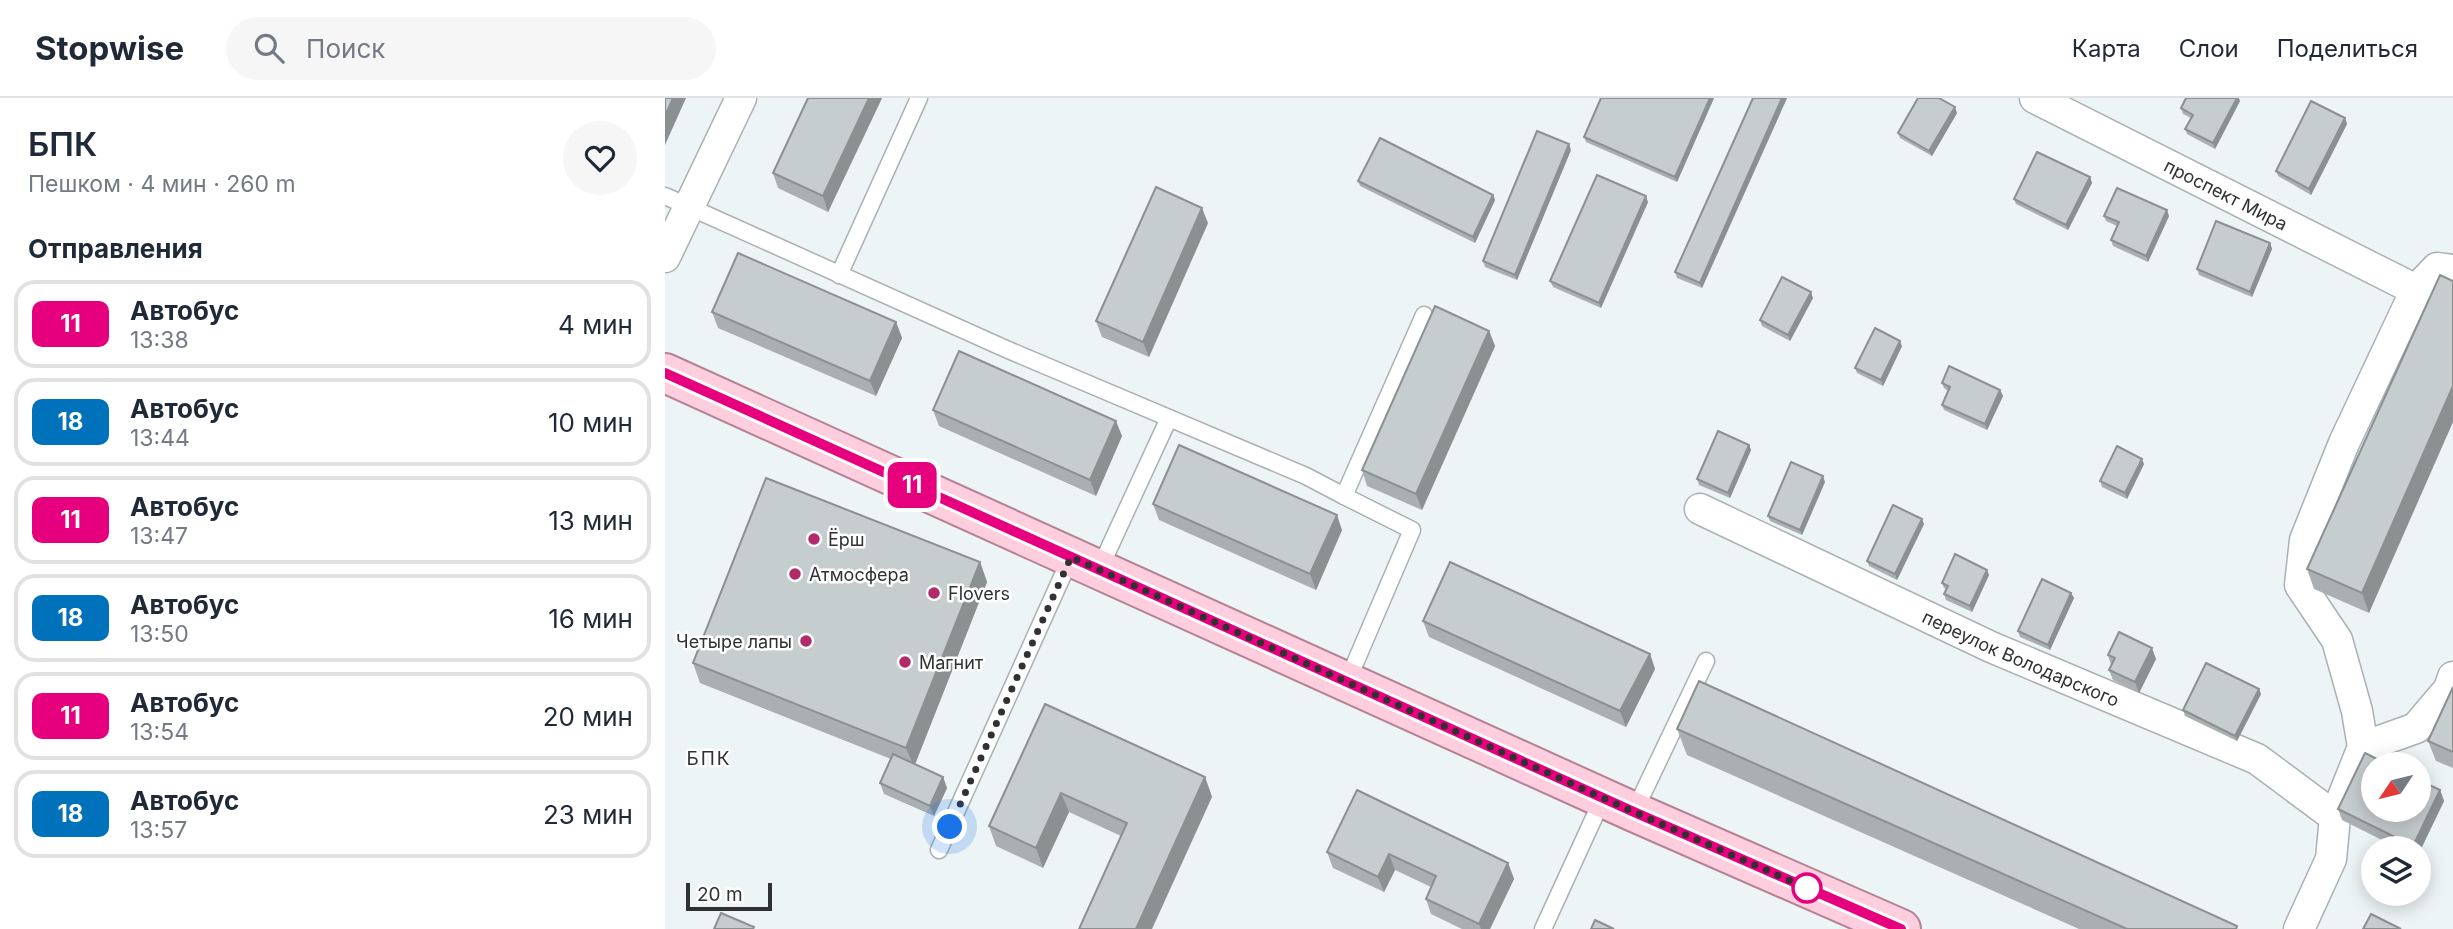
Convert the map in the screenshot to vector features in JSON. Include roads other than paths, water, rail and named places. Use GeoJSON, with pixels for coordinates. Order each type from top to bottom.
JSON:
{"type":"FeatureCollection","features":[{"type":"Feature","properties":{"kind":"main road"},"geometry":{"type":"LineString","coordinates":[[665,373],[1619,805],[1901,929]]}},
{"type":"Feature","properties":{"kind":"street"},"geometry":{"type":"LineString","coordinates":[[665,257],[676,201],[741,98]]}},
{"type":"Feature","properties":{"kind":"street","name":"проспект Мира"},"geometry":{"type":"LineString","coordinates":[[2035,98],[2416,290]]}},
{"type":"Feature","properties":{"kind":"street"},"geometry":{"type":"LineString","coordinates":[[2299,929],[2331,859],[2335,817],[2363,747],[2357,711],[2337,640],[2300,585],[2305,540],[2344,443],[2416,290],[2437,268],[2453,270]]}},
{"type":"Feature","properties":{"kind":"street","name":"переулок Володарского"},"geometry":{"type":"LineString","coordinates":[[1700,509],[1991,647],[2257,759],[2335,817]]}},
{"type":"Feature","properties":{"kind":"street"},"geometry":{"type":"LineString","coordinates":[[2363,747],[2416,729],[2449,689],[2453,677]]}},
{"type":"Feature","properties":{"kind":"lane"},"geometry":{"type":"LineString","coordinates":[[839,275],[919,98]]}},
{"type":"Feature","properties":{"kind":"lane"},"geometry":{"type":"LineString","coordinates":[[676,201],[839,275],[1305,476],[1412,530],[1347,682]]}},
{"type":"Feature","properties":{"kind":"lane"},"geometry":{"type":"LineString","coordinates":[[1344,496],[1425,314]]}},
{"type":"Feature","properties":{"kind":"lane"},"geometry":{"type":"LineString","coordinates":[[939,850],[1085,563],[1168,418]]}},
{"type":"Feature","properties":{"kind":"lane"},"geometry":{"type":"LineString","coordinates":[[1543,929],[1706,661]]}},
{"type":"Feature","properties":{"kind":"place","name":"Ёрш"},"geometry":{"type":"Point","coordinates":[814,539]}},
{"type":"Feature","properties":{"kind":"place","name":"Атмосфера"},"geometry":{"type":"Point","coordinates":[795,574]}},
{"type":"Feature","properties":{"kind":"place","name":"Flovers"},"geometry":{"type":"Point","coordinates":[934,593]}},
{"type":"Feature","properties":{"kind":"place","name":"Четыре лапы"},"geometry":{"type":"Point","coordinates":[806,641]}},
{"type":"Feature","properties":{"kind":"place","name":"Магнит"},"geometry":{"type":"Point","coordinates":[905,662]}},
{"type":"Feature","properties":{"kind":"district","name":"БПК"},"geometry":{"type":"Point","coordinates":[709,758]}}]}
